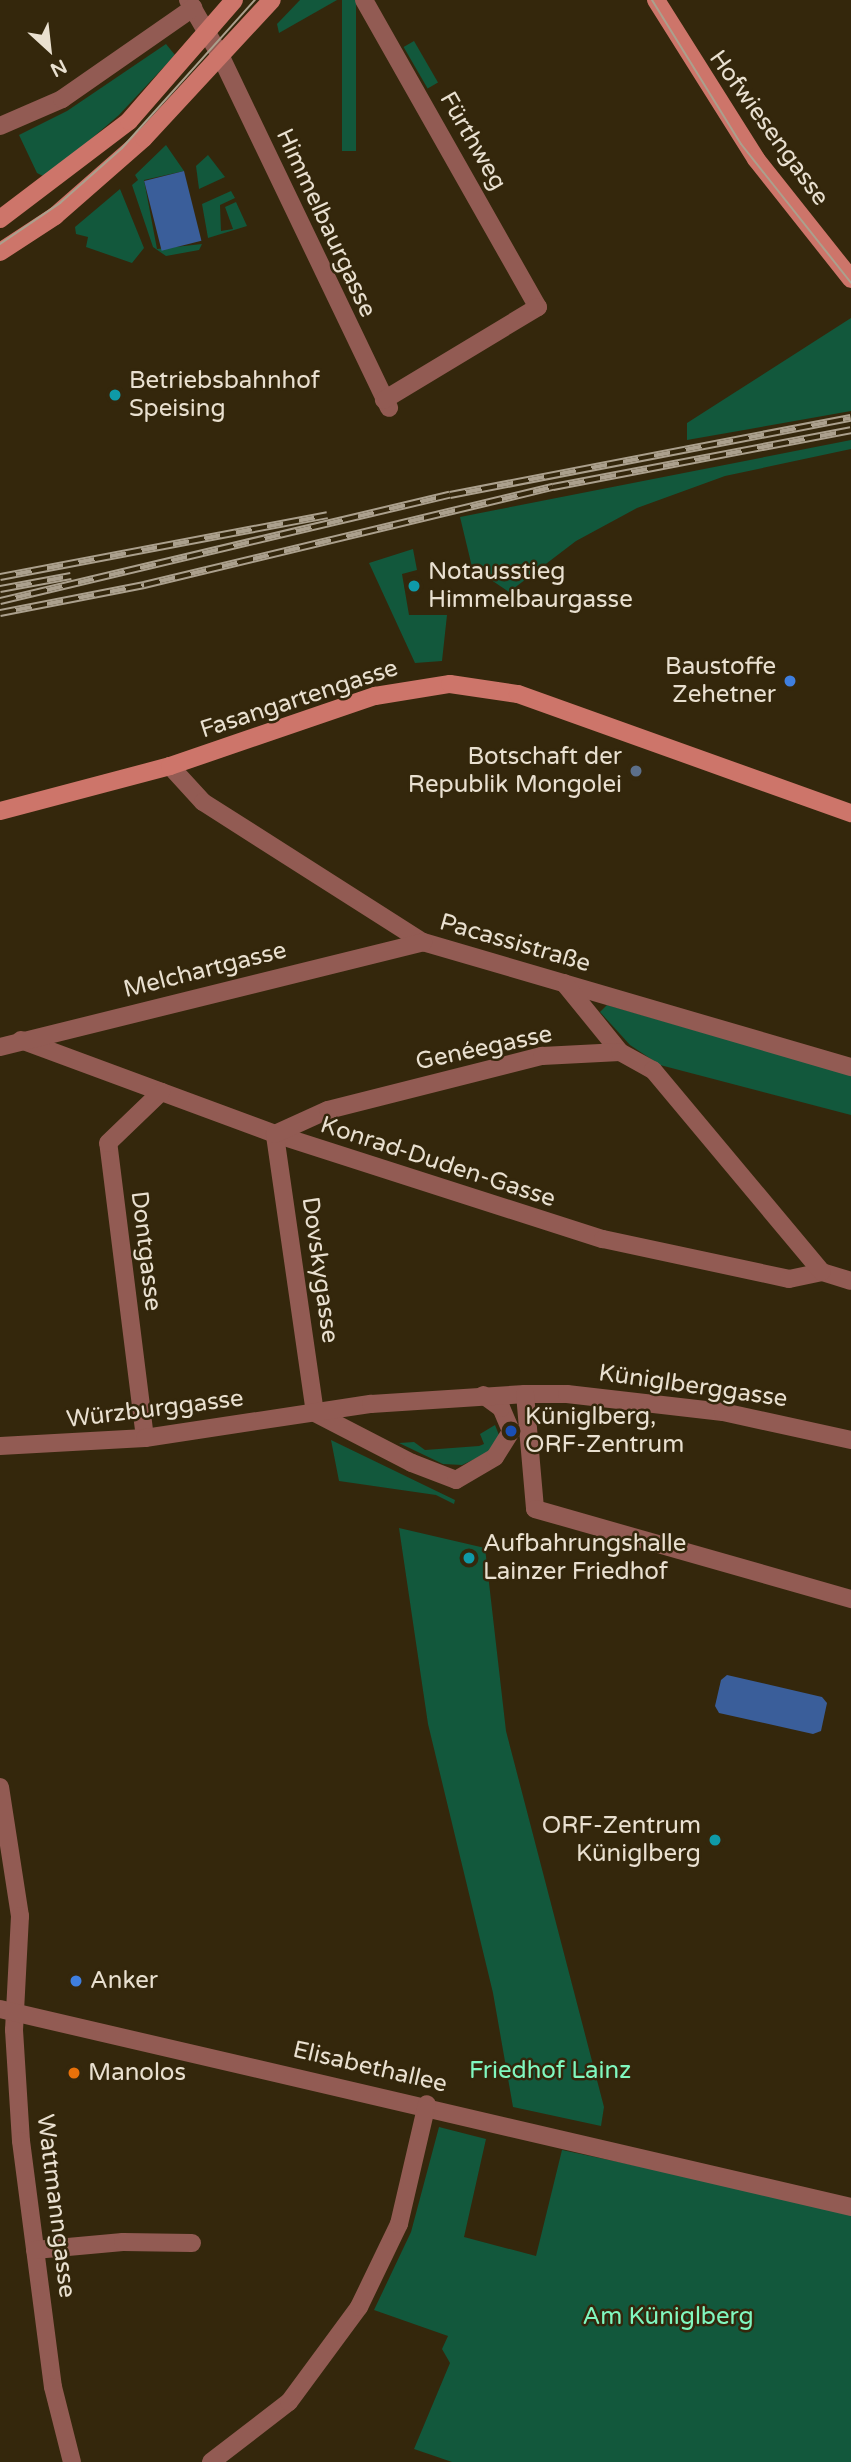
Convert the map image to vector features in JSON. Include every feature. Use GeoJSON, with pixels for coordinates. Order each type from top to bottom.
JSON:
{"type":"FeatureCollection","features":[{"type":"Feature","properties":{"kind":"main road"},"geometry":{"type":"LineString","coordinates":[[0,219],[129,121],[234,0]]}},
{"type":"Feature","properties":{"kind":"main road"},"geometry":{"type":"LineString","coordinates":[[0,251],[55,216],[144,138],[272,0]]}},
{"type":"Feature","properties":{"kind":"main road","name":"Hofwiesengasse"},"geometry":{"type":"LineString","coordinates":[[656,0],[756,159],[851,279]]}},
{"type":"Feature","properties":{"kind":"main road","name":"Fasangartengasse"},"geometry":{"type":"LineString","coordinates":[[0,811],[170,766],[375,696],[463,684],[518,694],[851,813]]}},
{"type":"Feature","properties":{"kind":"street","name":"Fürthweg"},"geometry":{"type":"LineString","coordinates":[[364,0],[538,306]]}},
{"type":"Feature","properties":{"kind":"street","name":"Himmelbaurgasse"},"geometry":{"type":"LineString","coordinates":[[191,4],[221,57],[387,405],[538,306]]}},
{"type":"Feature","properties":{"kind":"street"},"geometry":{"type":"LineString","coordinates":[[0,126],[62,99],[191,4]]}},
{"type":"Feature","properties":{"kind":"street","name":"Pacassistraße"},"geometry":{"type":"LineString","coordinates":[[170,766],[203,802],[423,942],[851,1067]]}},
{"type":"Feature","properties":{"kind":"street","name":"Melchartgasse"},"geometry":{"type":"LineString","coordinates":[[0,1047],[423,942]]}},
{"type":"Feature","properties":{"kind":"street"},"geometry":{"type":"LineString","coordinates":[[564,983],[620,1052],[653,1070],[822,1272]]}},
{"type":"Feature","properties":{"kind":"street","name":"Konrad-Duden-Gasse"},"geometry":{"type":"LineString","coordinates":[[21,1040],[275,1134],[603,1239],[789,1279],[822,1272],[851,1281]]}},
{"type":"Feature","properties":{"kind":"street","name":"Genéegasse"},"geometry":{"type":"LineString","coordinates":[[275,1134],[328,1110],[542,1056],[620,1052]]}},
{"type":"Feature","properties":{"kind":"street","name":"Dontgasse"},"geometry":{"type":"LineString","coordinates":[[145,1438],[108,1143],[161,1092]]}},
{"type":"Feature","properties":{"kind":"street","name":"Dovskygasse"},"geometry":{"type":"LineString","coordinates":[[275,1134],[315,1413]]}},
{"type":"Feature","properties":{"kind":"street"},"geometry":{"type":"LineString","coordinates":[[483,1395],[525,1394],[535,1509],[851,1599]]}},
{"type":"Feature","properties":{"kind":"street","name":"Küniglberggasse"},"geometry":{"type":"LineString","coordinates":[[525,1394],[567,1394],[723,1412],[851,1440]]}},
{"type":"Feature","properties":{"kind":"street"},"geometry":{"type":"LineString","coordinates":[[315,1413],[412,1463],[456,1480],[495,1457],[511,1431],[501,1408],[483,1395]]}},
{"type":"Feature","properties":{"kind":"street","name":"Würzburggasse"},"geometry":{"type":"LineString","coordinates":[[0,1446],[145,1438],[315,1413],[483,1395]]}},
{"type":"Feature","properties":{"kind":"street","name":"Wattmanngasse"},"geometry":{"type":"LineString","coordinates":[[0,1787],[20,1916],[9,2010],[22,2141],[53,2387],[72,2462]]}},
{"type":"Feature","properties":{"kind":"street","name":"Elisabethallee"},"geometry":{"type":"LineString","coordinates":[[9,2010],[427,2104],[851,2207]]}},
{"type":"Feature","properties":{"kind":"street"},"geometry":{"type":"LineString","coordinates":[[211,2462],[289,2402],[359,2307],[399,2224],[427,2104]]}},
{"type":"Feature","properties":{"kind":"street"},"geometry":{"type":"LineString","coordinates":[[36,2250],[122,2242],[192,2244]]}},
{"type":"Feature","properties":{"kind":"green space"},"geometry":{"type":"Polygon","coordinates":[[[300,0],[337,0],[279,33],[277,24],[300,0]]]}},
{"type":"Feature","properties":{"kind":"green space"},"geometry":{"type":"Polygon","coordinates":[[[342,0],[356,0],[356,151],[342,151],[342,0]]]}},
{"type":"Feature","properties":{"kind":"green space"},"geometry":{"type":"Polygon","coordinates":[[[414,41],[438,83],[428,89],[404,47],[414,41]]]}},
{"type":"Feature","properties":{"kind":"green space"},"geometry":{"type":"Polygon","coordinates":[[[166,44],[175,55],[119,115],[70,157],[43,176],[37,173],[19,135],[67,111],[166,44]]]}},
{"type":"Feature","properties":{"kind":"green space"},"geometry":{"type":"Polygon","coordinates":[[[166,145],[184,171],[144,180],[157,249],[202,244],[199,250],[166,256],[153,247],[132,185],[138,180],[135,175],[166,145]]]}},
{"type":"Feature","properties":{"kind":"green space"},"geometry":{"type":"Polygon","coordinates":[[[208,155],[225,177],[199,189],[196,166],[208,155]]]}},
{"type":"Feature","properties":{"kind":"green space"},"geometry":{"type":"Polygon","coordinates":[[[120,189],[144,248],[132,263],[86,247],[88,237],[76,234],[75,227],[120,189]]]}},
{"type":"Feature","properties":{"kind":"green space"},"geometry":{"type":"Polygon","coordinates":[[[231,191],[235,198],[220,205],[221,231],[233,229],[225,207],[236,202],[247,226],[208,238],[202,204],[231,191]]]}},
{"type":"Feature","properties":{"kind":"green space"},"geometry":{"type":"Polygon","coordinates":[[[851,318],[851,411],[687,440],[687,423],[851,318]]]}},
{"type":"Feature","properties":{"kind":"green space"},"geometry":{"type":"Polygon","coordinates":[[[851,440],[851,449],[725,476],[637,508],[576,541],[509,592],[472,567],[460,517],[851,440]]]}},
{"type":"Feature","properties":{"kind":"green space"},"geometry":{"type":"Polygon","coordinates":[[[413,549],[417,570],[402,574],[409,615],[447,615],[442,661],[415,663],[369,563],[413,549]]]}},
{"type":"Feature","properties":{"kind":"green space"},"geometry":{"type":"Polygon","coordinates":[[[607,1005],[851,1075],[851,1115],[660,1065],[630,1045],[600,1012],[607,1005]]]}},
{"type":"Feature","properties":{"kind":"green space"},"geometry":{"type":"Polygon","coordinates":[[[495,1425],[499,1435],[492,1451],[462,1465],[443,1464],[399,1443],[414,1442],[425,1450],[479,1446],[484,1444],[480,1434],[495,1425]]]}},
{"type":"Feature","properties":{"kind":"green space"},"geometry":{"type":"Polygon","coordinates":[[[331,1440],[455,1500],[454,1504],[436,1495],[339,1481],[331,1440]]]}},
{"type":"Feature","properties":{"kind":"green space","name":"Friedhof Lainz"},"geometry":{"type":"Polygon","coordinates":[[[399,1528],[485,1548],[506,1731],[604,2107],[601,2126],[513,2107],[493,1993],[428,1724],[399,1528]]]}},
{"type":"Feature","properties":{"kind":"green space","name":"Am Küniglberg"},"geometry":{"type":"Polygon","coordinates":[[[439,2127],[486,2139],[464,2237],[536,2256],[562,2150],[851,2211],[851,2462],[452,2462],[414,2449],[450,2363],[442,2349],[448,2336],[374,2310],[411,2232],[439,2127]]]}},
{"type":"Feature","properties":{"kind":"water"},"geometry":{"type":"Polygon","coordinates":[[[184,171],[201,241],[162,251],[144,181],[184,171]]]}},
{"type":"Feature","properties":{"kind":"water"},"geometry":{"type":"Polygon","coordinates":[[[727,1675],[822,1697],[827,1703],[821,1731],[813,1734],[719,1713],[715,1706],[721,1680],[727,1675]]]}},
{"type":"Feature","properties":{"kind":"tram line"},"geometry":{"type":"LineString","coordinates":[[0,244],[60,203],[122,148],[255,0]]}},
{"type":"Feature","properties":{"kind":"tram line"},"geometry":{"type":"LineString","coordinates":[[652,0],[741,144],[851,283]]}},
{"type":"Feature","properties":{"kind":"railway"},"geometry":{"type":"LineString","coordinates":[[0,601],[450,495],[851,418]]}},
{"type":"Feature","properties":{"kind":"railway"},"geometry":{"type":"LineString","coordinates":[[0,613],[144,585],[553,487],[851,430]]}},
{"type":"Feature","properties":{"kind":"railway"},"geometry":{"type":"LineString","coordinates":[[0,577],[327,515]]}},
{"type":"Feature","properties":{"kind":"railway"},"geometry":{"type":"LineString","coordinates":[[0,589],[71,576]]}},
{"type":"Feature","properties":{"kind":"place","name":"Betriebsbahnhof Speising"},"geometry":{"type":"Point","coordinates":[115,395]}},
{"type":"Feature","properties":{"kind":"place","name":"Notausstieg Himmelbaurgasse"},"geometry":{"type":"Point","coordinates":[414,586]}},
{"type":"Feature","properties":{"kind":"place","name":"Baustoffe Zehetner"},"geometry":{"type":"Point","coordinates":[790,681]}},
{"type":"Feature","properties":{"kind":"place","name":"Botschaft der Republik Mongolei"},"geometry":{"type":"Point","coordinates":[636,771]}},
{"type":"Feature","properties":{"kind":"place","name":"Küniglberg, ORF-Zentrum"},"geometry":{"type":"Point","coordinates":[511,1431]}},
{"type":"Feature","properties":{"kind":"place","name":"Aufbahrungshalle Lainzer Friedhof"},"geometry":{"type":"Point","coordinates":[469,1558]}},
{"type":"Feature","properties":{"kind":"place","name":"ORF-Zentrum Küniglberg"},"geometry":{"type":"Point","coordinates":[715,1840]}},
{"type":"Feature","properties":{"kind":"place","name":"Anker"},"geometry":{"type":"Point","coordinates":[76,1981]}},
{"type":"Feature","properties":{"kind":"place","name":"Manolos"},"geometry":{"type":"Point","coordinates":[74,2073]}}]}
